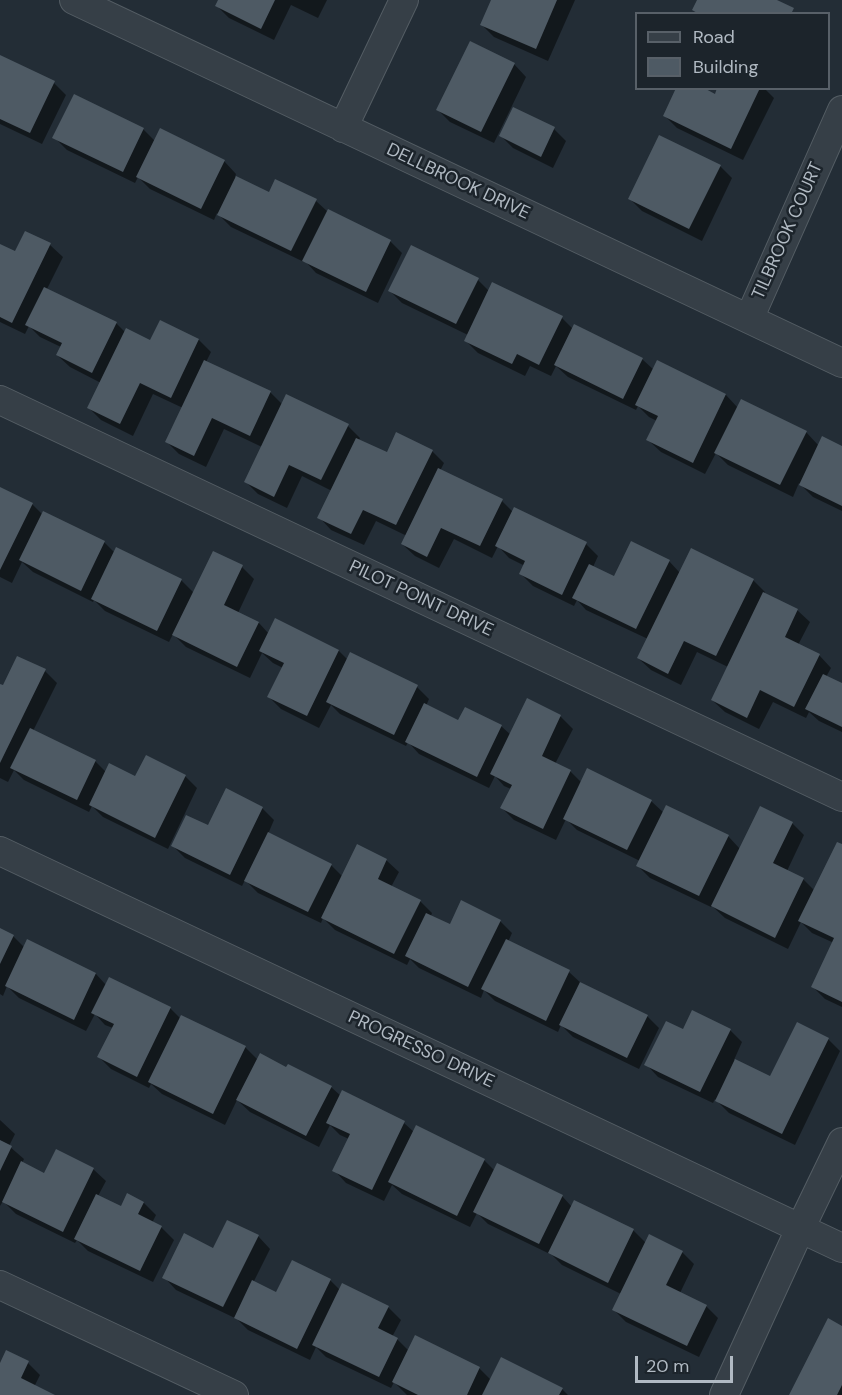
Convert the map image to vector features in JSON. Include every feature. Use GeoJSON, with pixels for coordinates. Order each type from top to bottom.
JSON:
{"type":"FeatureCollection","features":[{"type":"Feature","properties":{"kind":"street","name":"DELLBROOK DRIVE"},"geometry":{"type":"LineString","coordinates":[[74,0],[842,363]]}},
{"type":"Feature","properties":{"kind":"street"},"geometry":{"type":"LineString","coordinates":[[343,128],[404,0]]}},
{"type":"Feature","properties":{"kind":"street","name":"TILBROOK COURT"},"geometry":{"type":"LineString","coordinates":[[749,319],[842,110]]}},
{"type":"Feature","properties":{"kind":"street","name":"PILOT POINT DRIVE"},"geometry":{"type":"LineString","coordinates":[[0,400],[842,797]]}},
{"type":"Feature","properties":{"kind":"street","name":"PROGRESSO DRIVE"},"geometry":{"type":"LineString","coordinates":[[0,851],[842,1248]]}},
{"type":"Feature","properties":{"kind":"street"},"geometry":{"type":"LineString","coordinates":[[724,1395],[842,1142]]}},
{"type":"Feature","properties":{"kind":"street"},"geometry":{"type":"LineString","coordinates":[[0,1285],[234,1395]]}},
{"type":"Feature","properties":{"kind":"building"},"geometry":{"type":"Polygon","coordinates":[[[218,0],[275,0],[261,29],[215,6],[218,0]]]}},
{"type":"Feature","properties":{"kind":"building"},"geometry":{"type":"Polygon","coordinates":[[[491,0],[557,0],[536,49],[480,25],[491,0]]]}},
{"type":"Feature","properties":{"kind":"building"},"geometry":{"type":"Polygon","coordinates":[[[697,0],[777,0],[794,8],[792,12],[696,12],[692,10],[697,0]]]}},
{"type":"Feature","properties":{"kind":"building"},"geometry":{"type":"Polygon","coordinates":[[[470,41],[515,63],[481,132],[436,110],[470,41]]]}},
{"type":"Feature","properties":{"kind":"building"},"geometry":{"type":"Polygon","coordinates":[[[0,55],[55,81],[30,133],[0,119],[0,55]]]}},
{"type":"Feature","properties":{"kind":"building"},"geometry":{"type":"Polygon","coordinates":[[[675,90],[708,90],[715,94],[716,90],[759,90],[731,149],[663,116],[675,90]]]}},
{"type":"Feature","properties":{"kind":"building"},"geometry":{"type":"Polygon","coordinates":[[[74,94],[144,128],[123,172],[52,138],[74,94]]]}},
{"type":"Feature","properties":{"kind":"building"},"geometry":{"type":"Polygon","coordinates":[[[513,107],[555,127],[541,157],[499,136],[513,107]]]}},
{"type":"Feature","properties":{"kind":"building"},"geometry":{"type":"Polygon","coordinates":[[[160,128],[225,160],[201,209],[136,177],[160,128]]]}},
{"type":"Feature","properties":{"kind":"building"},"geometry":{"type":"Polygon","coordinates":[[[659,135],[721,165],[689,229],[628,199],[659,135]]]}},
{"type":"Feature","properties":{"kind":"building"},"geometry":{"type":"Polygon","coordinates":[[[236,176],[269,192],[275,179],[317,199],[291,251],[217,215],[236,176]]]}},
{"type":"Feature","properties":{"kind":"building"},"geometry":{"type":"Polygon","coordinates":[[[328,209],[391,240],[366,292],[302,261],[328,209]]]}},
{"type":"Feature","properties":{"kind":"building"},"geometry":{"type":"Polygon","coordinates":[[[25,231],[51,243],[12,323],[0,317],[0,244],[15,251],[25,231]]]}},
{"type":"Feature","properties":{"kind":"building"},"geometry":{"type":"Polygon","coordinates":[[[411,245],[479,278],[456,324],[388,291],[411,245]]]}},
{"type":"Feature","properties":{"kind":"building"},"geometry":{"type":"Polygon","coordinates":[[[492,282],[563,316],[539,365],[517,354],[512,364],[464,341],[492,282]]]}},
{"type":"Feature","properties":{"kind":"building"},"geometry":{"type":"Polygon","coordinates":[[[44,287],[117,322],[92,373],[56,355],[62,343],[25,325],[44,287]]]}},
{"type":"Feature","properties":{"kind":"building"},"geometry":{"type":"Polygon","coordinates":[[[160,320],[199,339],[171,398],[140,383],[120,424],[87,408],[126,328],[150,340],[160,320]]]}},
{"type":"Feature","properties":{"kind":"building"},"geometry":{"type":"Polygon","coordinates":[[[574,324],[643,358],[623,399],[554,365],[574,324]]]}},
{"type":"Feature","properties":{"kind":"building"},"geometry":{"type":"Polygon","coordinates":[[[204,360],[271,391],[250,436],[212,418],[194,456],[165,442],[204,360]]]}},
{"type":"Feature","properties":{"kind":"building"},"geometry":{"type":"Polygon","coordinates":[[[657,360],[726,394],[693,463],[646,440],[658,416],[635,405],[657,360]]]}},
{"type":"Feature","properties":{"kind":"building"},"geometry":{"type":"Polygon","coordinates":[[[286,394],[349,424],[321,480],[289,465],[274,497],[244,482],[286,394]]]}},
{"type":"Feature","properties":{"kind":"building"},"geometry":{"type":"Polygon","coordinates":[[[741,399],[807,431],[780,485],[714,453],[741,399]]]}},
{"type":"Feature","properties":{"kind":"building"},"geometry":{"type":"Polygon","coordinates":[[[396,432],[433,450],[396,525],[363,510],[351,534],[317,518],[356,438],[387,452],[396,432]]]}},
{"type":"Feature","properties":{"kind":"building"},"geometry":{"type":"Polygon","coordinates":[[[822,436],[842,446],[842,506],[799,485],[822,436]]]}},
{"type":"Feature","properties":{"kind":"building"},"geometry":{"type":"Polygon","coordinates":[[[438,468],[503,499],[480,546],[441,528],[427,557],[401,544],[438,468]]]}},
{"type":"Feature","properties":{"kind":"building"},"geometry":{"type":"Polygon","coordinates":[[[0,487],[33,503],[0,570],[0,487]]]}},
{"type":"Feature","properties":{"kind":"building"},"geometry":{"type":"Polygon","coordinates":[[[514,507],[587,542],[562,595],[519,574],[525,561],[495,546],[514,507]]]}},
{"type":"Feature","properties":{"kind":"building"},"geometry":{"type":"Polygon","coordinates":[[[43,511],[105,541],[81,591],[19,560],[43,511]]]}},
{"type":"Feature","properties":{"kind":"building"},"geometry":{"type":"Polygon","coordinates":[[[631,541],[670,560],[636,629],[572,598],[589,564],[614,576],[631,541]]]}},
{"type":"Feature","properties":{"kind":"building"},"geometry":{"type":"Polygon","coordinates":[[[116,547],[182,579],[157,631],[91,599],[116,547]]]}},
{"type":"Feature","properties":{"kind":"building"},"geometry":{"type":"Polygon","coordinates":[[[691,548],[754,579],[716,656],[684,641],[668,674],[637,658],[691,548]]]}},
{"type":"Feature","properties":{"kind":"building"},"geometry":{"type":"Polygon","coordinates":[[[213,551],[243,565],[224,605],[259,622],[237,667],[172,635],[213,551]]]}},
{"type":"Feature","properties":{"kind":"building"},"geometry":{"type":"Polygon","coordinates":[[[763,592],[798,609],[785,637],[820,654],[794,707],[760,690],[747,718],[711,700],[763,592]]]}},
{"type":"Feature","properties":{"kind":"building"},"geometry":{"type":"Polygon","coordinates":[[[275,618],[339,650],[307,716],[267,697],[284,663],[259,651],[275,618]]]}},
{"type":"Feature","properties":{"kind":"building"},"geometry":{"type":"Polygon","coordinates":[[[350,652],[418,685],[394,735],[326,702],[350,652]]]}},
{"type":"Feature","properties":{"kind":"building"},"geometry":{"type":"Polygon","coordinates":[[[17,656],[46,669],[0,763],[0,684],[3,685],[17,656]]]}},
{"type":"Feature","properties":{"kind":"building"},"geometry":{"type":"Polygon","coordinates":[[[823,674],[842,683],[842,727],[805,709],[823,674]]]}},
{"type":"Feature","properties":{"kind":"building"},"geometry":{"type":"Polygon","coordinates":[[[527,698],[561,715],[542,756],[571,770],[543,829],[500,808],[512,785],[490,774],[527,698]]]}},
{"type":"Feature","properties":{"kind":"building"},"geometry":{"type":"Polygon","coordinates":[[[424,703],[458,720],[465,707],[502,725],[477,777],[405,742],[424,703]]]}},
{"type":"Feature","properties":{"kind":"building"},"geometry":{"type":"Polygon","coordinates":[[[30,728],[96,760],[77,800],[10,768],[30,728]]]}},
{"type":"Feature","properties":{"kind":"building"},"geometry":{"type":"Polygon","coordinates":[[[146,755],[186,775],[155,838],[89,805],[109,763],[135,776],[146,755]]]}},
{"type":"Feature","properties":{"kind":"building"},"geometry":{"type":"Polygon","coordinates":[[[587,768],[652,800],[627,850],[563,819],[587,768]]]}},
{"type":"Feature","properties":{"kind":"building"},"geometry":{"type":"Polygon","coordinates":[[[226,788],[263,807],[230,875],[171,846],[186,815],[208,825],[226,788]]]}},
{"type":"Feature","properties":{"kind":"building"},"geometry":{"type":"Polygon","coordinates":[[[666,805],[729,835],[699,896],[636,866],[666,805]]]}},
{"type":"Feature","properties":{"kind":"building"},"geometry":{"type":"Polygon","coordinates":[[[760,806],[793,822],[773,863],[804,878],[775,938],[711,906],[760,806]]]}},
{"type":"Feature","properties":{"kind":"building"},"geometry":{"type":"Polygon","coordinates":[[[268,832],[332,864],[308,912],[244,881],[268,832]]]}},
{"type":"Feature","properties":{"kind":"building"},"geometry":{"type":"Polygon","coordinates":[[[837,842],[842,844],[842,1002],[811,987],[834,938],[798,921],[837,842]]]}},
{"type":"Feature","properties":{"kind":"building"},"geometry":{"type":"Polygon","coordinates":[[[357,844],[387,859],[378,879],[421,900],[394,954],[321,918],[357,844]]]}},
{"type":"Feature","properties":{"kind":"building"},"geometry":{"type":"Polygon","coordinates":[[[461,900],[501,920],[468,987],[405,956],[426,913],[450,924],[461,900]]]}},
{"type":"Feature","properties":{"kind":"building"},"geometry":{"type":"Polygon","coordinates":[[[0,928],[14,935],[0,964],[0,928]]]}},
{"type":"Feature","properties":{"kind":"building"},"geometry":{"type":"Polygon","coordinates":[[[27,939],[96,973],[74,1020],[5,986],[27,939]]]}},
{"type":"Feature","properties":{"kind":"building"},"geometry":{"type":"Polygon","coordinates":[[[506,939],[570,970],[546,1021],[481,989],[506,939]]]}},
{"type":"Feature","properties":{"kind":"building"},"geometry":{"type":"Polygon","coordinates":[[[109,977],[171,1007],[137,1077],[97,1057],[114,1024],[91,1013],[109,977]]]}},
{"type":"Feature","properties":{"kind":"building"},"geometry":{"type":"Polygon","coordinates":[[[580,982],[648,1015],[627,1058],[559,1025],[580,982]]]}},
{"type":"Feature","properties":{"kind":"building"},"geometry":{"type":"Polygon","coordinates":[[[692,1010],[731,1029],[700,1092],[644,1065],[666,1021],[683,1029],[692,1010]]]}},
{"type":"Feature","properties":{"kind":"building"},"geometry":{"type":"Polygon","coordinates":[[[181,1015],[246,1046],[213,1114],[148,1082],[181,1015]]]}},
{"type":"Feature","properties":{"kind":"building"},"geometry":{"type":"Polygon","coordinates":[[[797,1022],[829,1038],[782,1134],[715,1101],[735,1059],[770,1076],[797,1022]]]}},
{"type":"Feature","properties":{"kind":"building"},"geometry":{"type":"Polygon","coordinates":[[[260,1053],[286,1067],[288,1064],[332,1086],[306,1136],[236,1100],[260,1053]]]}},
{"type":"Feature","properties":{"kind":"building"},"geometry":{"type":"Polygon","coordinates":[[[342,1090],[405,1121],[372,1190],[332,1171],[350,1134],[326,1123],[342,1090]]]}},
{"type":"Feature","properties":{"kind":"building"},"geometry":{"type":"Polygon","coordinates":[[[416,1125],[485,1159],[457,1216],[388,1182],[416,1125]]]}},
{"type":"Feature","properties":{"kind":"building"},"geometry":{"type":"Polygon","coordinates":[[[0,1140],[12,1146],[0,1171],[0,1140]]]}},
{"type":"Feature","properties":{"kind":"building"},"geometry":{"type":"Polygon","coordinates":[[[56,1149],[94,1168],[63,1232],[2,1202],[21,1161],[44,1173],[56,1149]]]}},
{"type":"Feature","properties":{"kind":"building"},"geometry":{"type":"Polygon","coordinates":[[[497,1163],[563,1195],[539,1244],[473,1212],[497,1163]]]}},
{"type":"Feature","properties":{"kind":"building"},"geometry":{"type":"Polygon","coordinates":[[[127,1193],[144,1202],[138,1214],[162,1226],[140,1271],[74,1239],[96,1194],[121,1206],[127,1193]]]}},
{"type":"Feature","properties":{"kind":"building"},"geometry":{"type":"Polygon","coordinates":[[[574,1200],[634,1229],[608,1283],[548,1253],[574,1200]]]}},
{"type":"Feature","properties":{"kind":"building"},"geometry":{"type":"Polygon","coordinates":[[[227,1220],[259,1235],[223,1307],[162,1278],[184,1233],[213,1248],[227,1220]]]}},
{"type":"Feature","properties":{"kind":"building"},"geometry":{"type":"Polygon","coordinates":[[[649,1234],[683,1251],[666,1285],[707,1305],[687,1346],[612,1310],[649,1234]]]}},
{"type":"Feature","properties":{"kind":"building"},"geometry":{"type":"Polygon","coordinates":[[[292,1260],[331,1279],[297,1349],[234,1318],[252,1280],[276,1292],[292,1260]]]}},
{"type":"Feature","properties":{"kind":"building"},"geometry":{"type":"Polygon","coordinates":[[[342,1283],[389,1306],[378,1328],[398,1338],[379,1377],[312,1345],[342,1283]]]}},
{"type":"Feature","properties":{"kind":"building"},"geometry":{"type":"Polygon","coordinates":[[[828,1318],[842,1326],[842,1385],[837,1395],[789,1395],[828,1318]]]}},
{"type":"Feature","properties":{"kind":"building"},"geometry":{"type":"Polygon","coordinates":[[[415,1335],[480,1367],[467,1395],[418,1395],[392,1382],[415,1335]]]}},
{"type":"Feature","properties":{"kind":"building"},"geometry":{"type":"Polygon","coordinates":[[[6,1350],[29,1361],[21,1378],[55,1395],[0,1395],[0,1363],[6,1350]]]}},
{"type":"Feature","properties":{"kind":"building"},"geometry":{"type":"Polygon","coordinates":[[[501,1357],[563,1388],[559,1395],[482,1395],[501,1357]]]}}]}
